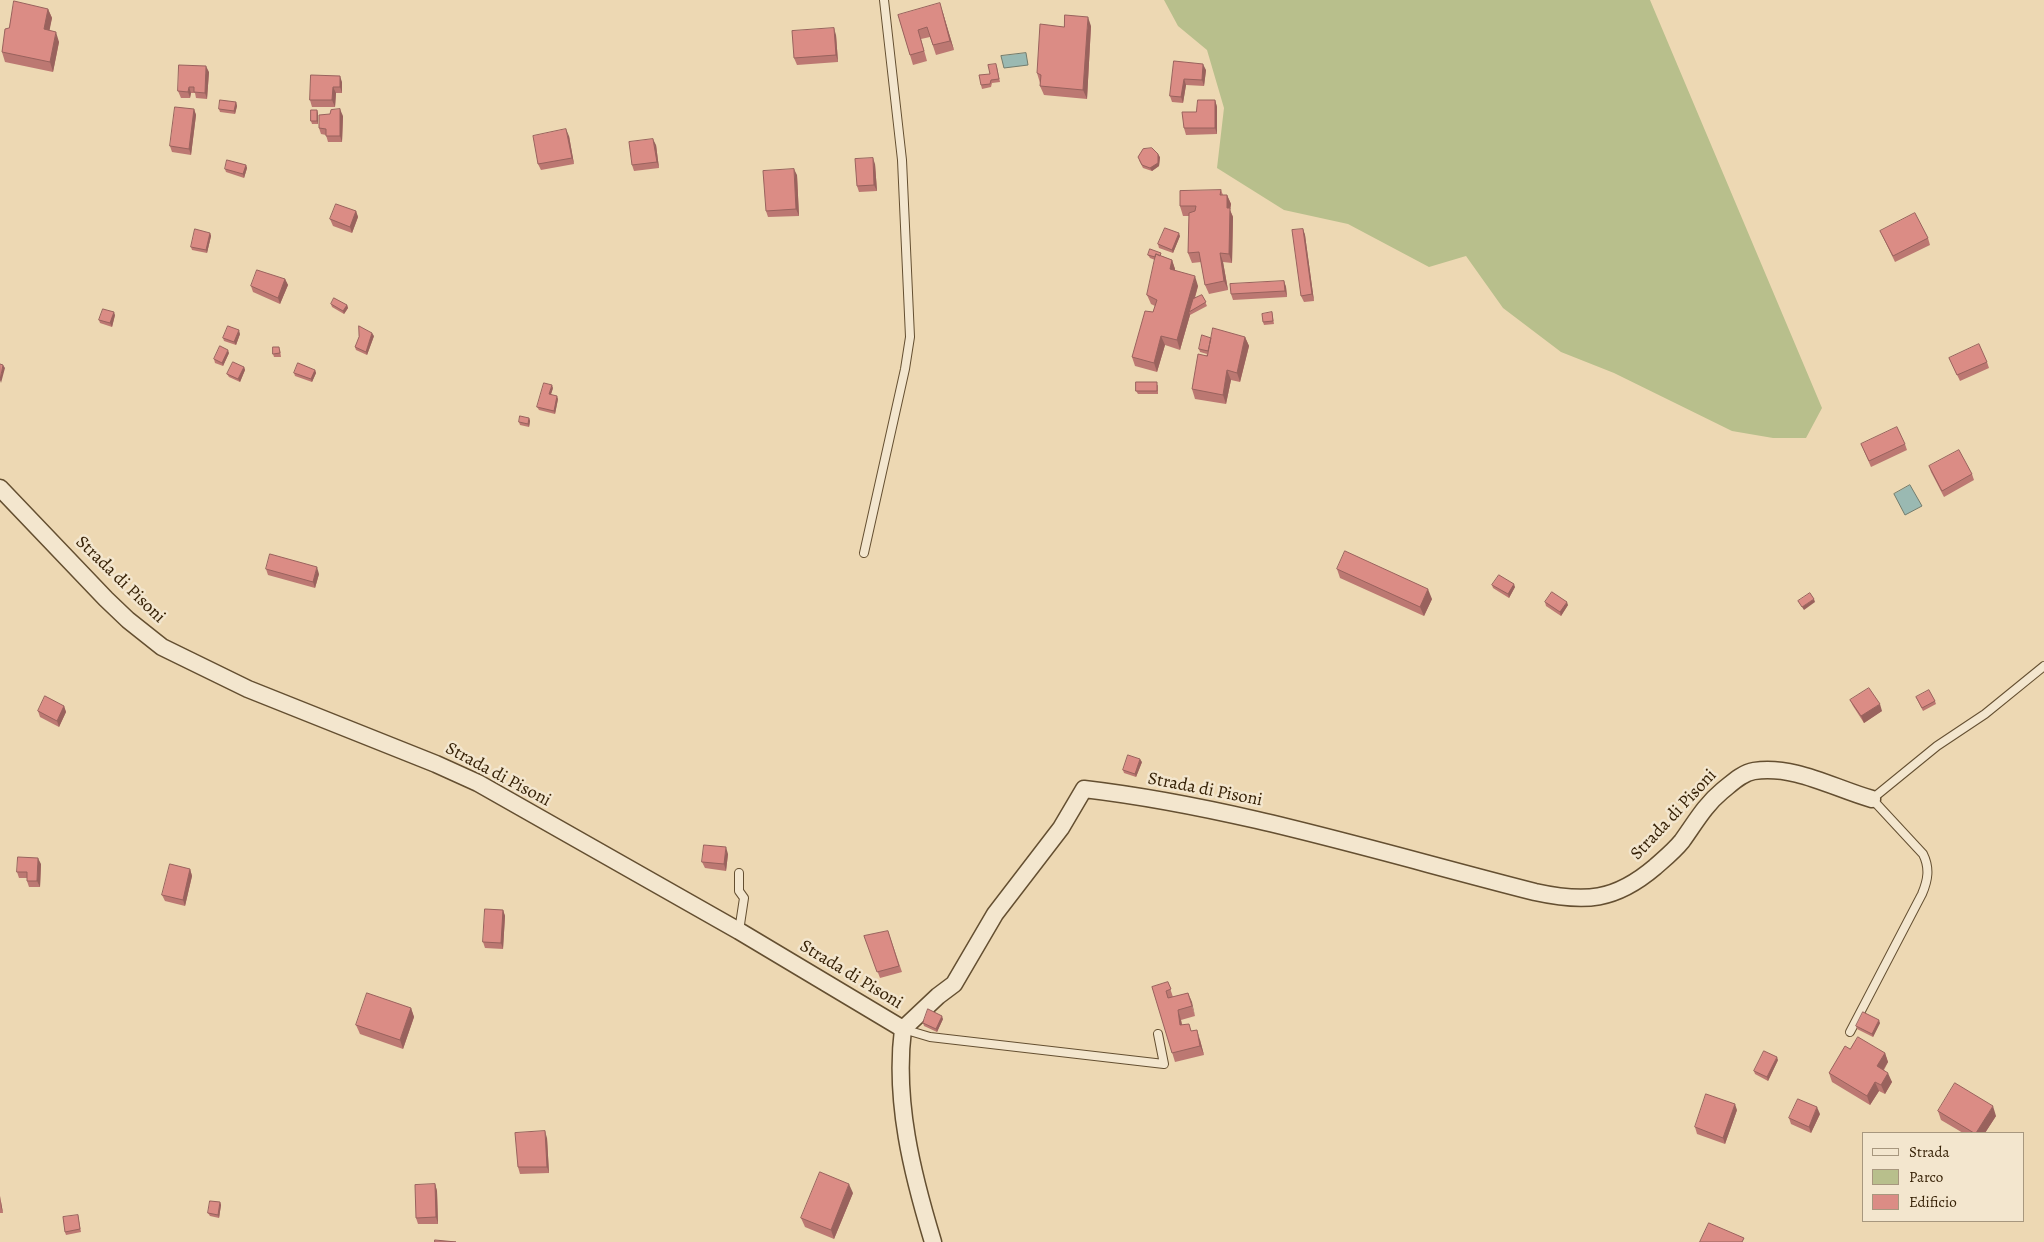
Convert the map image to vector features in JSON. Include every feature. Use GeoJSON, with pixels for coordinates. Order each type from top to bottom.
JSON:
{"type":"FeatureCollection","features":[{"type":"Feature","properties":{"kind":"street","name":"Strada di Pisoni"},"geometry":{"type":"LineString","coordinates":[[0,488],[106,599],[128,620],[162,646],[248,689],[436,764],[478,784],[739,931],[903,1029],[938,996],[954,984],[995,914],[1061,828],[1084,789],[1159,799],[1230,813],[1535,892],[1557,897],[1587,899],[1620,892],[1641,879],[1676,848],[1708,804],[1732,782],[1746,773],[1786,771],[1872,799]]}},
{"type":"Feature","properties":{"kind":"street"},"geometry":{"type":"LineString","coordinates":[[903,1029],[900,1076],[903,1118],[933,1242]]}},
{"type":"Feature","properties":{"kind":"lane"},"geometry":{"type":"LineString","coordinates":[[864,553],[904,375],[910,337],[902,160],[884,0]]}},
{"type":"Feature","properties":{"kind":"lane"},"geometry":{"type":"LineString","coordinates":[[1850,1032],[1922,894],[1927,879],[1927,865],[1923,854],[1872,799],[1937,746],[1985,714],[2044,666]]}},
{"type":"Feature","properties":{"kind":"lane"},"geometry":{"type":"LineString","coordinates":[[739,873],[739,891],[744,898],[739,931]]}},
{"type":"Feature","properties":{"kind":"lane"},"geometry":{"type":"LineString","coordinates":[[903,1029],[930,1037],[1164,1064],[1158,1034]]}},
{"type":"Feature","properties":{"kind":"green space"},"geometry":{"type":"Polygon","coordinates":[[[1164,0],[1650,0],[1822,408],[1806,438],[1773,438],[1732,431],[1614,373],[1561,352],[1503,308],[1466,256],[1429,267],[1348,224],[1284,210],[1217,168],[1224,108],[1207,50],[1178,26],[1164,0]]]}},
{"type":"Feature","properties":{"kind":"water"},"geometry":{"type":"Polygon","coordinates":[[[1026,53],[1028,65],[1004,68],[1001,56],[1026,53]]]}},
{"type":"Feature","properties":{"kind":"water"},"geometry":{"type":"Polygon","coordinates":[[[1910,485],[1922,506],[1905,515],[1894,494],[1910,485]]]}},
{"type":"Feature","properties":{"kind":"building"},"geometry":{"type":"Polygon","coordinates":[[[14,1],[48,9],[44,29],[56,32],[50,62],[2,52],[5,29],[9,28],[14,1]]]}},
{"type":"Feature","properties":{"kind":"building"},"geometry":{"type":"Polygon","coordinates":[[[940,3],[950,41],[933,45],[927,27],[918,30],[924,51],[910,55],[898,15],[940,3]]]}},
{"type":"Feature","properties":{"kind":"building"},"geometry":{"type":"Polygon","coordinates":[[[1065,15],[1088,17],[1083,90],[1040,86],[1041,75],[1037,73],[1040,24],[1064,27],[1065,15]]]}},
{"type":"Feature","properties":{"kind":"building"},"geometry":{"type":"Polygon","coordinates":[[[834,28],[836,55],[794,58],[792,31],[834,28]]]}},
{"type":"Feature","properties":{"kind":"building"},"geometry":{"type":"Polygon","coordinates":[[[1174,61],[1203,64],[1202,80],[1184,79],[1181,97],[1170,96],[1174,61]]]}},
{"type":"Feature","properties":{"kind":"building"},"geometry":{"type":"Polygon","coordinates":[[[996,64],[999,79],[991,80],[990,84],[981,85],[979,75],[990,74],[988,65],[996,64]]]}},
{"type":"Feature","properties":{"kind":"building"},"geometry":{"type":"Polygon","coordinates":[[[179,65],[206,66],[205,93],[194,92],[194,87],[189,87],[188,92],[178,91],[179,65]]]}},
{"type":"Feature","properties":{"kind":"building"},"geometry":{"type":"Polygon","coordinates":[[[311,75],[340,76],[340,87],[333,87],[332,100],[310,100],[311,75]]]}},
{"type":"Feature","properties":{"kind":"building"},"geometry":{"type":"Polygon","coordinates":[[[220,100],[236,102],[234,111],[219,109],[220,100]]]}},
{"type":"Feature","properties":{"kind":"building"},"geometry":{"type":"Polygon","coordinates":[[[1198,100],[1215,100],[1215,128],[1184,128],[1182,112],[1196,112],[1198,100]]]}},
{"type":"Feature","properties":{"kind":"building"},"geometry":{"type":"Polygon","coordinates":[[[175,107],[194,109],[189,149],[170,146],[175,107]]]}},
{"type":"Feature","properties":{"kind":"building"},"geometry":{"type":"Polygon","coordinates":[[[340,109],[340,136],[326,136],[326,129],[319,128],[319,115],[330,114],[331,110],[340,109]]]}},
{"type":"Feature","properties":{"kind":"building"},"geometry":{"type":"Polygon","coordinates":[[[311,110],[317,110],[317,121],[311,121],[311,110]]]}},
{"type":"Feature","properties":{"kind":"building"},"geometry":{"type":"Polygon","coordinates":[[[566,129],[572,158],[538,164],[533,136],[566,129]]]}},
{"type":"Feature","properties":{"kind":"building"},"geometry":{"type":"Polygon","coordinates":[[[653,139],[657,162],[632,165],[629,142],[653,139]]]}},
{"type":"Feature","properties":{"kind":"building"},"geometry":{"type":"Polygon","coordinates":[[[1152,148],[1158,154],[1158,163],[1150,168],[1142,165],[1138,157],[1143,149],[1152,148]]]}},
{"type":"Feature","properties":{"kind":"building"},"geometry":{"type":"Polygon","coordinates":[[[873,158],[874,185],[857,186],[855,159],[873,158]]]}},
{"type":"Feature","properties":{"kind":"building"},"geometry":{"type":"Polygon","coordinates":[[[227,160],[246,165],[243,174],[225,169],[227,160]]]}},
{"type":"Feature","properties":{"kind":"building"},"geometry":{"type":"Polygon","coordinates":[[[794,169],[796,209],[766,211],[763,171],[794,169]]]}},
{"type":"Feature","properties":{"kind":"building"},"geometry":{"type":"Polygon","coordinates":[[[1221,190],[1220,195],[1227,195],[1227,208],[1230,208],[1229,254],[1220,253],[1224,281],[1205,285],[1199,252],[1188,253],[1189,213],[1195,211],[1196,206],[1180,206],[1180,191],[1221,190]]]}},
{"type":"Feature","properties":{"kind":"building"},"geometry":{"type":"Polygon","coordinates":[[[336,204],[356,211],[350,227],[330,219],[336,204]]]}},
{"type":"Feature","properties":{"kind":"building"},"geometry":{"type":"Polygon","coordinates":[[[1915,213],[1928,238],[1893,256],[1880,231],[1915,213]]]}},
{"type":"Feature","properties":{"kind":"building"},"geometry":{"type":"Polygon","coordinates":[[[1165,228],[1179,233],[1172,250],[1158,244],[1165,228]]]}},
{"type":"Feature","properties":{"kind":"building"},"geometry":{"type":"Polygon","coordinates":[[[195,229],[210,233],[206,250],[191,247],[195,229]]]}},
{"type":"Feature","properties":{"kind":"building"},"geometry":{"type":"Polygon","coordinates":[[[1303,229],[1312,294],[1301,296],[1292,230],[1303,229]]]}},
{"type":"Feature","properties":{"kind":"building"},"geometry":{"type":"Polygon","coordinates":[[[1150,249],[1161,253],[1160,256],[1156,254],[1155,257],[1148,255],[1150,249]]]}},
{"type":"Feature","properties":{"kind":"building"},"geometry":{"type":"Polygon","coordinates":[[[1156,254],[1172,260],[1170,269],[1195,276],[1177,340],[1161,336],[1154,363],[1132,357],[1145,311],[1153,312],[1157,300],[1147,295],[1156,254]]]}},
{"type":"Feature","properties":{"kind":"building"},"geometry":{"type":"Polygon","coordinates":[[[257,270],[285,279],[278,298],[251,286],[257,270]]]}},
{"type":"Feature","properties":{"kind":"building"},"geometry":{"type":"Polygon","coordinates":[[[1284,281],[1285,291],[1231,294],[1230,284],[1284,281]]]}},
{"type":"Feature","properties":{"kind":"building"},"geometry":{"type":"Polygon","coordinates":[[[1202,295],[1206,302],[1189,312],[1193,299],[1202,295]]]}},
{"type":"Feature","properties":{"kind":"building"},"geometry":{"type":"Polygon","coordinates":[[[334,298],[347,305],[343,311],[331,304],[334,298]]]}},
{"type":"Feature","properties":{"kind":"building"},"geometry":{"type":"Polygon","coordinates":[[[103,309],[114,312],[110,323],[99,320],[103,309]]]}},
{"type":"Feature","properties":{"kind":"building"},"geometry":{"type":"Polygon","coordinates":[[[1272,312],[1273,321],[1263,322],[1262,314],[1272,312]]]}},
{"type":"Feature","properties":{"kind":"building"},"geometry":{"type":"Polygon","coordinates":[[[228,326],[239,330],[234,342],[223,338],[228,326]]]}},
{"type":"Feature","properties":{"kind":"building"},"geometry":{"type":"Polygon","coordinates":[[[359,326],[372,333],[366,352],[355,347],[359,337],[359,326]]]}},
{"type":"Feature","properties":{"kind":"building"},"geometry":{"type":"Polygon","coordinates":[[[1213,328],[1245,337],[1237,373],[1227,370],[1223,395],[1192,389],[1198,354],[1207,356],[1213,328]]]}},
{"type":"Feature","properties":{"kind":"building"},"geometry":{"type":"Polygon","coordinates":[[[1202,335],[1211,338],[1208,351],[1199,349],[1202,335]]]}},
{"type":"Feature","properties":{"kind":"building"},"geometry":{"type":"Polygon","coordinates":[[[1979,344],[1987,362],[1957,375],[1949,358],[1979,344]]]}},
{"type":"Feature","properties":{"kind":"building"},"geometry":{"type":"Polygon","coordinates":[[[220,346],[228,350],[222,363],[214,359],[220,346]]]}},
{"type":"Feature","properties":{"kind":"building"},"geometry":{"type":"Polygon","coordinates":[[[273,347],[279,347],[280,353],[273,354],[273,347]]]}},
{"type":"Feature","properties":{"kind":"building"},"geometry":{"type":"Polygon","coordinates":[[[233,362],[244,367],[238,379],[227,374],[233,362]]]}},
{"type":"Feature","properties":{"kind":"building"},"geometry":{"type":"Polygon","coordinates":[[[298,363],[315,370],[311,379],[294,373],[298,363]]]}},
{"type":"Feature","properties":{"kind":"building"},"geometry":{"type":"Polygon","coordinates":[[[0,364],[3,365],[0,380],[0,364]]]}},
{"type":"Feature","properties":{"kind":"building"},"geometry":{"type":"Polygon","coordinates":[[[1136,382],[1157,382],[1157,391],[1136,391],[1136,382]]]}},
{"type":"Feature","properties":{"kind":"building"},"geometry":{"type":"Polygon","coordinates":[[[544,383],[552,385],[549,394],[557,396],[554,411],[537,407],[544,383]]]}},
{"type":"Feature","properties":{"kind":"building"},"geometry":{"type":"Polygon","coordinates":[[[520,416],[529,418],[528,424],[519,422],[520,416]]]}},
{"type":"Feature","properties":{"kind":"building"},"geometry":{"type":"Polygon","coordinates":[[[1897,427],[1905,444],[1869,461],[1861,444],[1897,427]]]}},
{"type":"Feature","properties":{"kind":"building"},"geometry":{"type":"Polygon","coordinates":[[[1959,450],[1972,474],[1942,491],[1929,466],[1959,450]]]}},
{"type":"Feature","properties":{"kind":"building"},"geometry":{"type":"Polygon","coordinates":[[[1345,551],[1428,589],[1420,607],[1337,569],[1345,551]]]}},
{"type":"Feature","properties":{"kind":"building"},"geometry":{"type":"Polygon","coordinates":[[[270,554],[317,567],[313,582],[266,569],[270,554]]]}},
{"type":"Feature","properties":{"kind":"building"},"geometry":{"type":"Polygon","coordinates":[[[1499,575],[1514,584],[1508,594],[1492,585],[1499,575]]]}},
{"type":"Feature","properties":{"kind":"building"},"geometry":{"type":"Polygon","coordinates":[[[1552,592],[1567,602],[1560,612],[1545,602],[1552,592]]]}},
{"type":"Feature","properties":{"kind":"building"},"geometry":{"type":"Polygon","coordinates":[[[1810,593],[1814,599],[1802,607],[1798,601],[1810,593]]]}},
{"type":"Feature","properties":{"kind":"building"},"geometry":{"type":"Polygon","coordinates":[[[1869,688],[1880,704],[1861,716],[1850,700],[1869,688]]]}},
{"type":"Feature","properties":{"kind":"building"},"geometry":{"type":"Polygon","coordinates":[[[1929,690],[1935,701],[1922,708],[1916,697],[1929,690]]]}},
{"type":"Feature","properties":{"kind":"building"},"geometry":{"type":"Polygon","coordinates":[[[45,696],[64,706],[57,721],[38,711],[45,696]]]}},
{"type":"Feature","properties":{"kind":"building"},"geometry":{"type":"Polygon","coordinates":[[[1128,755],[1140,759],[1135,774],[1123,770],[1128,755]]]}},
{"type":"Feature","properties":{"kind":"building"},"geometry":{"type":"Polygon","coordinates":[[[704,845],[726,847],[724,864],[702,862],[704,845]]]}},
{"type":"Feature","properties":{"kind":"building"},"geometry":{"type":"Polygon","coordinates":[[[18,857],[38,858],[37,881],[27,881],[27,872],[17,872],[18,857]]]}},
{"type":"Feature","properties":{"kind":"building"},"geometry":{"type":"Polygon","coordinates":[[[170,864],[190,869],[183,900],[162,895],[170,864]]]}},
{"type":"Feature","properties":{"kind":"building"},"geometry":{"type":"Polygon","coordinates":[[[485,909],[503,910],[501,943],[483,942],[485,909]]]}},
{"type":"Feature","properties":{"kind":"building"},"geometry":{"type":"Polygon","coordinates":[[[888,931],[899,966],[877,972],[864,936],[888,931]]]}},
{"type":"Feature","properties":{"kind":"building"},"geometry":{"type":"Polygon","coordinates":[[[1168,982],[1171,989],[1166,991],[1168,998],[1188,993],[1192,1006],[1178,1010],[1180,1025],[1189,1024],[1191,1031],[1197,1030],[1200,1046],[1172,1053],[1152,987],[1168,982]]]}},
{"type":"Feature","properties":{"kind":"building"},"geometry":{"type":"Polygon","coordinates":[[[367,993],[411,1008],[400,1040],[356,1025],[367,993]]]}},
{"type":"Feature","properties":{"kind":"building"},"geometry":{"type":"Polygon","coordinates":[[[928,1009],[942,1016],[936,1029],[923,1023],[928,1009]]]}},
{"type":"Feature","properties":{"kind":"building"},"geometry":{"type":"Polygon","coordinates":[[[1863,1012],[1879,1020],[1872,1034],[1856,1026],[1863,1012]]]}},
{"type":"Feature","properties":{"kind":"building"},"geometry":{"type":"Polygon","coordinates":[[[1858,1037],[1885,1053],[1877,1066],[1888,1073],[1881,1085],[1875,1082],[1867,1096],[1829,1073],[1845,1046],[1850,1049],[1858,1037]]]}},
{"type":"Feature","properties":{"kind":"building"},"geometry":{"type":"Polygon","coordinates":[[[1764,1051],[1777,1057],[1767,1077],[1754,1071],[1764,1051]]]}},
{"type":"Feature","properties":{"kind":"building"},"geometry":{"type":"Polygon","coordinates":[[[1955,1083],[1993,1106],[1977,1132],[1972,1132],[1938,1111],[1955,1083]]]}},
{"type":"Feature","properties":{"kind":"building"},"geometry":{"type":"Polygon","coordinates":[[[1706,1094],[1735,1104],[1723,1138],[1695,1127],[1706,1094]]]}},
{"type":"Feature","properties":{"kind":"building"},"geometry":{"type":"Polygon","coordinates":[[[1798,1099],[1817,1107],[1809,1127],[1789,1118],[1798,1099]]]}},
{"type":"Feature","properties":{"kind":"building"},"geometry":{"type":"Polygon","coordinates":[[[545,1131],[547,1167],[518,1167],[515,1133],[545,1131]]]}},
{"type":"Feature","properties":{"kind":"building"},"geometry":{"type":"Polygon","coordinates":[[[820,1172],[849,1184],[831,1230],[801,1218],[820,1172]]]}},
{"type":"Feature","properties":{"kind":"building"},"geometry":{"type":"Polygon","coordinates":[[[435,1184],[436,1217],[416,1218],[415,1185],[435,1184]]]}},
{"type":"Feature","properties":{"kind":"building"},"geometry":{"type":"Polygon","coordinates":[[[210,1201],[220,1202],[218,1215],[208,1213],[210,1201]]]}},
{"type":"Feature","properties":{"kind":"building"},"geometry":{"type":"Polygon","coordinates":[[[78,1215],[80,1229],[65,1232],[63,1217],[78,1215]]]}},
{"type":"Feature","properties":{"kind":"building"},"geometry":{"type":"Polygon","coordinates":[[[1709,1223],[1744,1238],[1742,1242],[1700,1242],[1709,1223]]]}},
{"type":"Feature","properties":{"kind":"building"},"geometry":{"type":"Polygon","coordinates":[[[435,1240],[456,1242],[435,1242],[435,1240]]]}}]}
